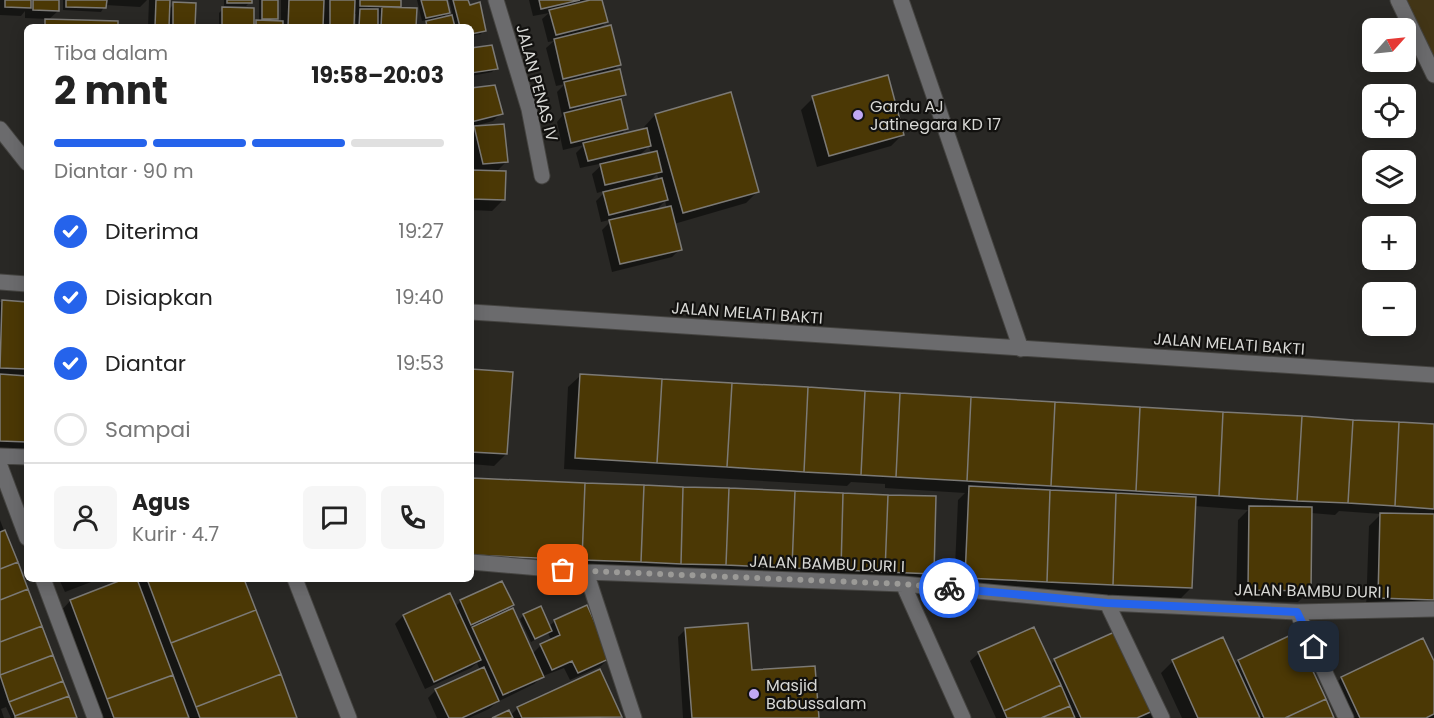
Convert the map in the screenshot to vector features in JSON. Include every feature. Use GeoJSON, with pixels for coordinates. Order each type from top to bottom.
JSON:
{"type":"FeatureCollection","features":[{"type":"Feature","properties":{"kind":"street","name":"JALAN PENAS IV"},"geometry":{"type":"LineString","coordinates":[[496,0],[529,109],[542,176]]}},
{"type":"Feature","properties":{"kind":"street"},"geometry":{"type":"LineString","coordinates":[[901,0],[1021,350]]}},
{"type":"Feature","properties":{"kind":"street"},"geometry":{"type":"LineString","coordinates":[[1398,0],[1434,75]]}},
{"type":"Feature","properties":{"kind":"street"},"geometry":{"type":"LineString","coordinates":[[0,129],[24,159]]}},
{"type":"Feature","properties":{"kind":"street"},"geometry":{"type":"LineString","coordinates":[[0,282],[24,284]]}},
{"type":"Feature","properties":{"kind":"street","name":"JALAN MELATI BAKTI"},"geometry":{"type":"LineString","coordinates":[[474,312],[1021,350],[1434,375]]}},
{"type":"Feature","properties":{"kind":"street"},"geometry":{"type":"LineString","coordinates":[[0,456],[24,458]]}},
{"type":"Feature","properties":{"kind":"street"},"geometry":{"type":"LineString","coordinates":[[0,466],[24,529]]}},
{"type":"Feature","properties":{"kind":"street","name":"JALAN BAMBU DURI I"},"geometry":{"type":"LineString","coordinates":[[474,562],[586,572],[903,584],[1107,603],[1297,612],[1434,609]]}},
{"type":"Feature","properties":{"kind":"street"},"geometry":{"type":"LineString","coordinates":[[586,572],[634,718]]}},
{"type":"Feature","properties":{"kind":"street"},"geometry":{"type":"LineString","coordinates":[[44,582],[95,718]]}},
{"type":"Feature","properties":{"kind":"street"},"geometry":{"type":"LineString","coordinates":[[296,582],[349,718]]}},
{"type":"Feature","properties":{"kind":"street"},"geometry":{"type":"LineString","coordinates":[[903,584],[963,718]]}},
{"type":"Feature","properties":{"kind":"street"},"geometry":{"type":"LineString","coordinates":[[1107,603],[1161,718]]}},
{"type":"Feature","properties":{"kind":"street"},"geometry":{"type":"LineString","coordinates":[[1297,612],[1347,718]]}},
{"type":"Feature","properties":{"kind":"shaded area"},"geometry":{"type":"Polygon","coordinates":[[[1398,0],[1434,0],[1434,73],[1416,36],[1416,18],[1407,18],[1398,0]]]}},
{"type":"Feature","properties":{"kind":"building"},"geometry":{"type":"Polygon","coordinates":[[[5,0],[31,0],[31,8],[5,7],[5,0]]]}},
{"type":"Feature","properties":{"kind":"building"},"geometry":{"type":"Polygon","coordinates":[[[33,0],[59,0],[59,11],[33,10],[33,0]]]}},
{"type":"Feature","properties":{"kind":"building"},"geometry":{"type":"Polygon","coordinates":[[[66,0],[107,0],[106,8],[66,7],[66,0]]]}},
{"type":"Feature","properties":{"kind":"building"},"geometry":{"type":"Polygon","coordinates":[[[156,0],[170,0],[169,24],[155,24],[156,0]]]}},
{"type":"Feature","properties":{"kind":"building"},"geometry":{"type":"Polygon","coordinates":[[[227,0],[252,0],[252,3],[227,3],[227,0]]]}},
{"type":"Feature","properties":{"kind":"building"},"geometry":{"type":"Polygon","coordinates":[[[262,0],[278,0],[278,19],[262,19],[262,0]]]}},
{"type":"Feature","properties":{"kind":"building"},"geometry":{"type":"Polygon","coordinates":[[[289,0],[324,0],[323,24],[288,24],[289,0]]]}},
{"type":"Feature","properties":{"kind":"building"},"geometry":{"type":"Polygon","coordinates":[[[330,0],[355,0],[354,24],[330,24],[330,0]]]}},
{"type":"Feature","properties":{"kind":"building"},"geometry":{"type":"Polygon","coordinates":[[[360,0],[401,0],[401,7],[360,6],[360,0]]]}},
{"type":"Feature","properties":{"kind":"building"},"geometry":{"type":"Polygon","coordinates":[[[421,0],[447,0],[450,13],[426,18],[421,0]]]}},
{"type":"Feature","properties":{"kind":"building"},"geometry":{"type":"Polygon","coordinates":[[[453,0],[468,0],[470,5],[480,2],[486,31],[474,33],[474,24],[459,24],[453,0]]]}},
{"type":"Feature","properties":{"kind":"building"},"geometry":{"type":"Polygon","coordinates":[[[539,0],[580,0],[541,9],[539,0]]]}},
{"type":"Feature","properties":{"kind":"building"},"geometry":{"type":"Polygon","coordinates":[[[590,0],[602,0],[608,22],[556,35],[549,10],[590,0]]]}},
{"type":"Feature","properties":{"kind":"building"},"geometry":{"type":"Polygon","coordinates":[[[173,2],[196,3],[195,24],[173,24],[173,2]]]}},
{"type":"Feature","properties":{"kind":"building"},"geometry":{"type":"Polygon","coordinates":[[[222,7],[254,8],[254,24],[222,24],[222,7]]]}},
{"type":"Feature","properties":{"kind":"building"},"geometry":{"type":"Polygon","coordinates":[[[382,7],[417,8],[416,24],[381,24],[382,7]]]}},
{"type":"Feature","properties":{"kind":"building"},"geometry":{"type":"Polygon","coordinates":[[[360,9],[378,9],[378,24],[359,24],[360,9]]]}},
{"type":"Feature","properties":{"kind":"building"},"geometry":{"type":"Polygon","coordinates":[[[452,15],[454,24],[426,24],[426,21],[452,15]]]}},
{"type":"Feature","properties":{"kind":"building"},"geometry":{"type":"Polygon","coordinates":[[[45,19],[118,21],[118,24],[45,24],[45,19]]]}},
{"type":"Feature","properties":{"kind":"building"},"geometry":{"type":"Polygon","coordinates":[[[256,20],[283,21],[283,24],[256,24],[256,20]]]}},
{"type":"Feature","properties":{"kind":"building"},"geometry":{"type":"Polygon","coordinates":[[[611,25],[621,65],[563,79],[554,39],[611,25]]]}},
{"type":"Feature","properties":{"kind":"building"},"geometry":{"type":"Polygon","coordinates":[[[492,45],[498,69],[474,73],[474,48],[492,45]]]}},
{"type":"Feature","properties":{"kind":"building"},"geometry":{"type":"Polygon","coordinates":[[[620,69],[626,95],[570,108],[564,82],[620,69]]]}},
{"type":"Feature","properties":{"kind":"building","name":"Gardu AJ Jatinegara KD 17"},"geometry":{"type":"Polygon","coordinates":[[[888,75],[904,135],[829,156],[812,96],[888,75]]]}},
{"type":"Feature","properties":{"kind":"building"},"geometry":{"type":"Polygon","coordinates":[[[495,85],[503,114],[474,121],[474,88],[495,85]]]}},
{"type":"Feature","properties":{"kind":"building"},"geometry":{"type":"Polygon","coordinates":[[[731,92],[759,192],[683,213],[655,114],[731,92]]]}},
{"type":"Feature","properties":{"kind":"building"},"geometry":{"type":"Polygon","coordinates":[[[621,99],[628,129],[571,143],[564,113],[621,99]]]}},
{"type":"Feature","properties":{"kind":"building"},"geometry":{"type":"Polygon","coordinates":[[[504,124],[508,162],[483,164],[474,126],[504,124]]]}},
{"type":"Feature","properties":{"kind":"building"},"geometry":{"type":"Polygon","coordinates":[[[647,128],[651,146],[588,161],[583,143],[647,128]]]}},
{"type":"Feature","properties":{"kind":"building"},"geometry":{"type":"Polygon","coordinates":[[[657,151],[662,172],[605,185],[600,164],[657,151]]]}},
{"type":"Feature","properties":{"kind":"building"},"geometry":{"type":"Polygon","coordinates":[[[474,170],[506,171],[505,200],[474,199],[474,170]]]}},
{"type":"Feature","properties":{"kind":"building"},"geometry":{"type":"Polygon","coordinates":[[[662,178],[668,200],[609,215],[603,192],[662,178]]]}},
{"type":"Feature","properties":{"kind":"building"},"geometry":{"type":"Polygon","coordinates":[[[671,206],[682,250],[620,264],[609,220],[671,206]]]}},
{"type":"Feature","properties":{"kind":"building"},"geometry":{"type":"Polygon","coordinates":[[[2,300],[24,302],[24,369],[0,368],[2,300]]]}},
{"type":"Feature","properties":{"kind":"building"},"geometry":{"type":"Polygon","coordinates":[[[474,369],[513,372],[507,454],[474,452],[474,369]]]}},
{"type":"Feature","properties":{"kind":"building"},"geometry":{"type":"Polygon","coordinates":[[[0,374],[24,376],[24,442],[0,441],[0,374]]]}},
{"type":"Feature","properties":{"kind":"building"},"geometry":{"type":"Polygon","coordinates":[[[580,374],[662,379],[657,463],[575,458],[580,374]]]}},
{"type":"Feature","properties":{"kind":"building"},"geometry":{"type":"Polygon","coordinates":[[[662,379],[732,383],[727,467],[657,463],[662,379]]]}},
{"type":"Feature","properties":{"kind":"building"},"geometry":{"type":"Polygon","coordinates":[[[732,383],[808,387],[804,472],[727,467],[732,383]]]}},
{"type":"Feature","properties":{"kind":"building"},"geometry":{"type":"Polygon","coordinates":[[[808,387],[865,391],[861,475],[804,472],[808,387]]]}},
{"type":"Feature","properties":{"kind":"building"},"geometry":{"type":"Polygon","coordinates":[[[865,391],[900,393],[896,477],[861,475],[865,391]]]}},
{"type":"Feature","properties":{"kind":"building"},"geometry":{"type":"Polygon","coordinates":[[[900,393],[971,397],[967,481],[896,477],[900,393]]]}},
{"type":"Feature","properties":{"kind":"building"},"geometry":{"type":"Polygon","coordinates":[[[971,397],[1055,402],[1051,486],[967,481],[971,397]]]}},
{"type":"Feature","properties":{"kind":"building"},"geometry":{"type":"Polygon","coordinates":[[[1055,402],[1140,407],[1136,491],[1051,486],[1055,402]]]}},
{"type":"Feature","properties":{"kind":"building"},"geometry":{"type":"Polygon","coordinates":[[[1140,407],[1223,412],[1219,496],[1136,491],[1140,407]]]}},
{"type":"Feature","properties":{"kind":"building"},"geometry":{"type":"Polygon","coordinates":[[[1223,412],[1302,416],[1297,501],[1219,496],[1223,412]]]}},
{"type":"Feature","properties":{"kind":"building"},"geometry":{"type":"Polygon","coordinates":[[[1302,416],[1353,420],[1348,503],[1297,501],[1302,416]]]}},
{"type":"Feature","properties":{"kind":"building"},"geometry":{"type":"Polygon","coordinates":[[[1353,420],[1399,422],[1395,506],[1348,503],[1353,420]]]}},
{"type":"Feature","properties":{"kind":"building"},"geometry":{"type":"Polygon","coordinates":[[[1399,422],[1434,424],[1434,509],[1395,506],[1399,422]]]}},
{"type":"Feature","properties":{"kind":"building"},"geometry":{"type":"Polygon","coordinates":[[[474,478],[585,483],[582,560],[474,555],[474,478]]]}},
{"type":"Feature","properties":{"kind":"building"},"geometry":{"type":"Polygon","coordinates":[[[585,483],[644,485],[641,562],[582,560],[585,483]]]}},
{"type":"Feature","properties":{"kind":"building"},"geometry":{"type":"Polygon","coordinates":[[[644,485],[683,487],[681,564],[641,562],[644,485]]]}},
{"type":"Feature","properties":{"kind":"building"},"geometry":{"type":"Polygon","coordinates":[[[969,486],[1050,490],[1047,582],[965,578],[969,486]]]}},
{"type":"Feature","properties":{"kind":"building"},"geometry":{"type":"Polygon","coordinates":[[[683,487],[729,488],[726,565],[681,564],[683,487]]]}},
{"type":"Feature","properties":{"kind":"building"},"geometry":{"type":"Polygon","coordinates":[[[729,488],[795,491],[792,568],[726,565],[729,488]]]}},
{"type":"Feature","properties":{"kind":"building"},"geometry":{"type":"Polygon","coordinates":[[[1050,490],[1116,493],[1113,585],[1047,582],[1050,490]]]}},
{"type":"Feature","properties":{"kind":"building"},"geometry":{"type":"Polygon","coordinates":[[[795,491],[843,493],[841,570],[792,568],[795,491]]]}},
{"type":"Feature","properties":{"kind":"building"},"geometry":{"type":"Polygon","coordinates":[[[843,493],[888,495],[885,572],[841,570],[843,493]]]}},
{"type":"Feature","properties":{"kind":"building"},"geometry":{"type":"Polygon","coordinates":[[[1116,493],[1196,497],[1192,588],[1113,585],[1116,493]]]}},
{"type":"Feature","properties":{"kind":"building"},"geometry":{"type":"Polygon","coordinates":[[[888,495],[936,496],[934,574],[885,572],[888,495]]]}},
{"type":"Feature","properties":{"kind":"building"},"geometry":{"type":"Polygon","coordinates":[[[1249,506],[1312,507],[1311,591],[1248,590],[1249,506]]]}},
{"type":"Feature","properties":{"kind":"building"},"geometry":{"type":"Polygon","coordinates":[[[1380,513],[1434,514],[1434,600],[1378,598],[1380,513]]]}},
{"type":"Feature","properties":{"kind":"building"},"geometry":{"type":"Polygon","coordinates":[[[5,530],[18,562],[0,569],[0,532],[5,530]]]}},
{"type":"Feature","properties":{"kind":"building"},"geometry":{"type":"Polygon","coordinates":[[[18,562],[28,589],[0,600],[0,569],[18,562]]]}},
{"type":"Feature","properties":{"kind":"building"},"geometry":{"type":"Polygon","coordinates":[[[502,581],[514,605],[471,625],[460,600],[502,581]]]}},
{"type":"Feature","properties":{"kind":"building"},"geometry":{"type":"Polygon","coordinates":[[[116,582],[138,582],[173,675],[107,699],[70,600],[116,582]]]}},
{"type":"Feature","properties":{"kind":"building"},"geometry":{"type":"Polygon","coordinates":[[[148,582],[245,582],[256,610],[171,643],[148,582]]]}},
{"type":"Feature","properties":{"kind":"building"},"geometry":{"type":"Polygon","coordinates":[[[28,589],[42,626],[0,642],[0,600],[28,589]]]}},
{"type":"Feature","properties":{"kind":"building"},"geometry":{"type":"Polygon","coordinates":[[[450,593],[481,660],[434,682],[403,615],[450,593]]]}},
{"type":"Feature","properties":{"kind":"building"},"geometry":{"type":"Polygon","coordinates":[[[587,605],[611,658],[578,673],[572,661],[552,670],[540,644],[560,635],[554,620],[587,605]]]}},
{"type":"Feature","properties":{"kind":"building"},"geometry":{"type":"Polygon","coordinates":[[[541,606],[552,631],[535,639],[523,614],[541,606]]]}},
{"type":"Feature","properties":{"kind":"building"},"geometry":{"type":"Polygon","coordinates":[[[513,608],[544,677],[503,695],[472,627],[513,608]]]}},
{"type":"Feature","properties":{"kind":"building"},"geometry":{"type":"Polygon","coordinates":[[[256,610],[281,674],[196,707],[171,643],[256,610]]]}},
{"type":"Feature","properties":{"kind":"building","name":"Masjid Babussalam"},"geometry":{"type":"Polygon","coordinates":[[[748,623],[752,670],[815,666],[819,718],[692,718],[685,628],[748,623]]]}},
{"type":"Feature","properties":{"kind":"building"},"geometry":{"type":"Polygon","coordinates":[[[42,626],[53,655],[0,675],[0,642],[42,626]]]}},
{"type":"Feature","properties":{"kind":"building"},"geometry":{"type":"Polygon","coordinates":[[[1034,627],[1061,685],[1004,711],[978,652],[1034,627]]]}},
{"type":"Feature","properties":{"kind":"building"},"geometry":{"type":"Polygon","coordinates":[[[1119,630],[1155,710],[1137,718],[1081,718],[1054,659],[1119,630]]]}},
{"type":"Feature","properties":{"kind":"building"},"geometry":{"type":"Polygon","coordinates":[[[1295,633],[1326,699],[1285,718],[1264,718],[1238,660],[1295,633]]]}},
{"type":"Feature","properties":{"kind":"building"},"geometry":{"type":"Polygon","coordinates":[[[1223,637],[1260,718],[1198,718],[1172,660],[1223,637]]]}},
{"type":"Feature","properties":{"kind":"building"},"geometry":{"type":"Polygon","coordinates":[[[1423,638],[1434,661],[1434,714],[1426,718],[1360,718],[1341,677],[1423,638]]]}},
{"type":"Feature","properties":{"kind":"building"},"geometry":{"type":"Polygon","coordinates":[[[53,655],[63,681],[9,702],[0,675],[53,655]]]}},
{"type":"Feature","properties":{"kind":"building"},"geometry":{"type":"Polygon","coordinates":[[[484,667],[499,701],[462,718],[449,718],[435,689],[484,667]]]}},
{"type":"Feature","properties":{"kind":"building"},"geometry":{"type":"Polygon","coordinates":[[[600,669],[622,717],[522,718],[517,707],[600,669]]]}},
{"type":"Feature","properties":{"kind":"building"},"geometry":{"type":"Polygon","coordinates":[[[281,674],[297,718],[200,718],[196,707],[281,674]]]}},
{"type":"Feature","properties":{"kind":"building"},"geometry":{"type":"Polygon","coordinates":[[[173,675],[189,718],[114,718],[107,699],[173,675]]]}},
{"type":"Feature","properties":{"kind":"building"},"geometry":{"type":"Polygon","coordinates":[[[63,681],[69,696],[15,716],[9,702],[63,681]]]}},
{"type":"Feature","properties":{"kind":"building"},"geometry":{"type":"Polygon","coordinates":[[[1061,685],[1070,706],[1041,718],[1007,718],[1004,711],[1061,685]]]}},
{"type":"Feature","properties":{"kind":"building"},"geometry":{"type":"Polygon","coordinates":[[[69,696],[77,718],[15,718],[15,716],[69,696]]]}},
{"type":"Feature","properties":{"kind":"building"},"geometry":{"type":"Polygon","coordinates":[[[1326,699],[1334,718],[1285,718],[1326,699]]]}},
{"type":"Feature","properties":{"kind":"building"},"geometry":{"type":"Polygon","coordinates":[[[1070,706],[1075,718],[1041,718],[1070,706]]]}},
{"type":"Feature","properties":{"kind":"building"},"geometry":{"type":"Polygon","coordinates":[[[509,710],[513,718],[492,718],[509,710]]]}},
{"type":"Feature","properties":{"kind":"way so far"},"geometry":{"type":"LineString","coordinates":[[563,570],[903,584],[949,588]]}},
{"type":"Feature","properties":{"kind":"place","name":"Gardu AJ Jatinegara KD 17"},"geometry":{"type":"Point","coordinates":[858,115]}},
{"type":"Feature","properties":{"kind":"place","name":"Masjid Babussalam"},"geometry":{"type":"Point","coordinates":[754,694]}},
{"type":"Feature","properties":{"kind":"route"},"geometry":{"type":"LineString","coordinates":[[949,588],[1107,603],[1297,612],[1314,647]]}}]}
